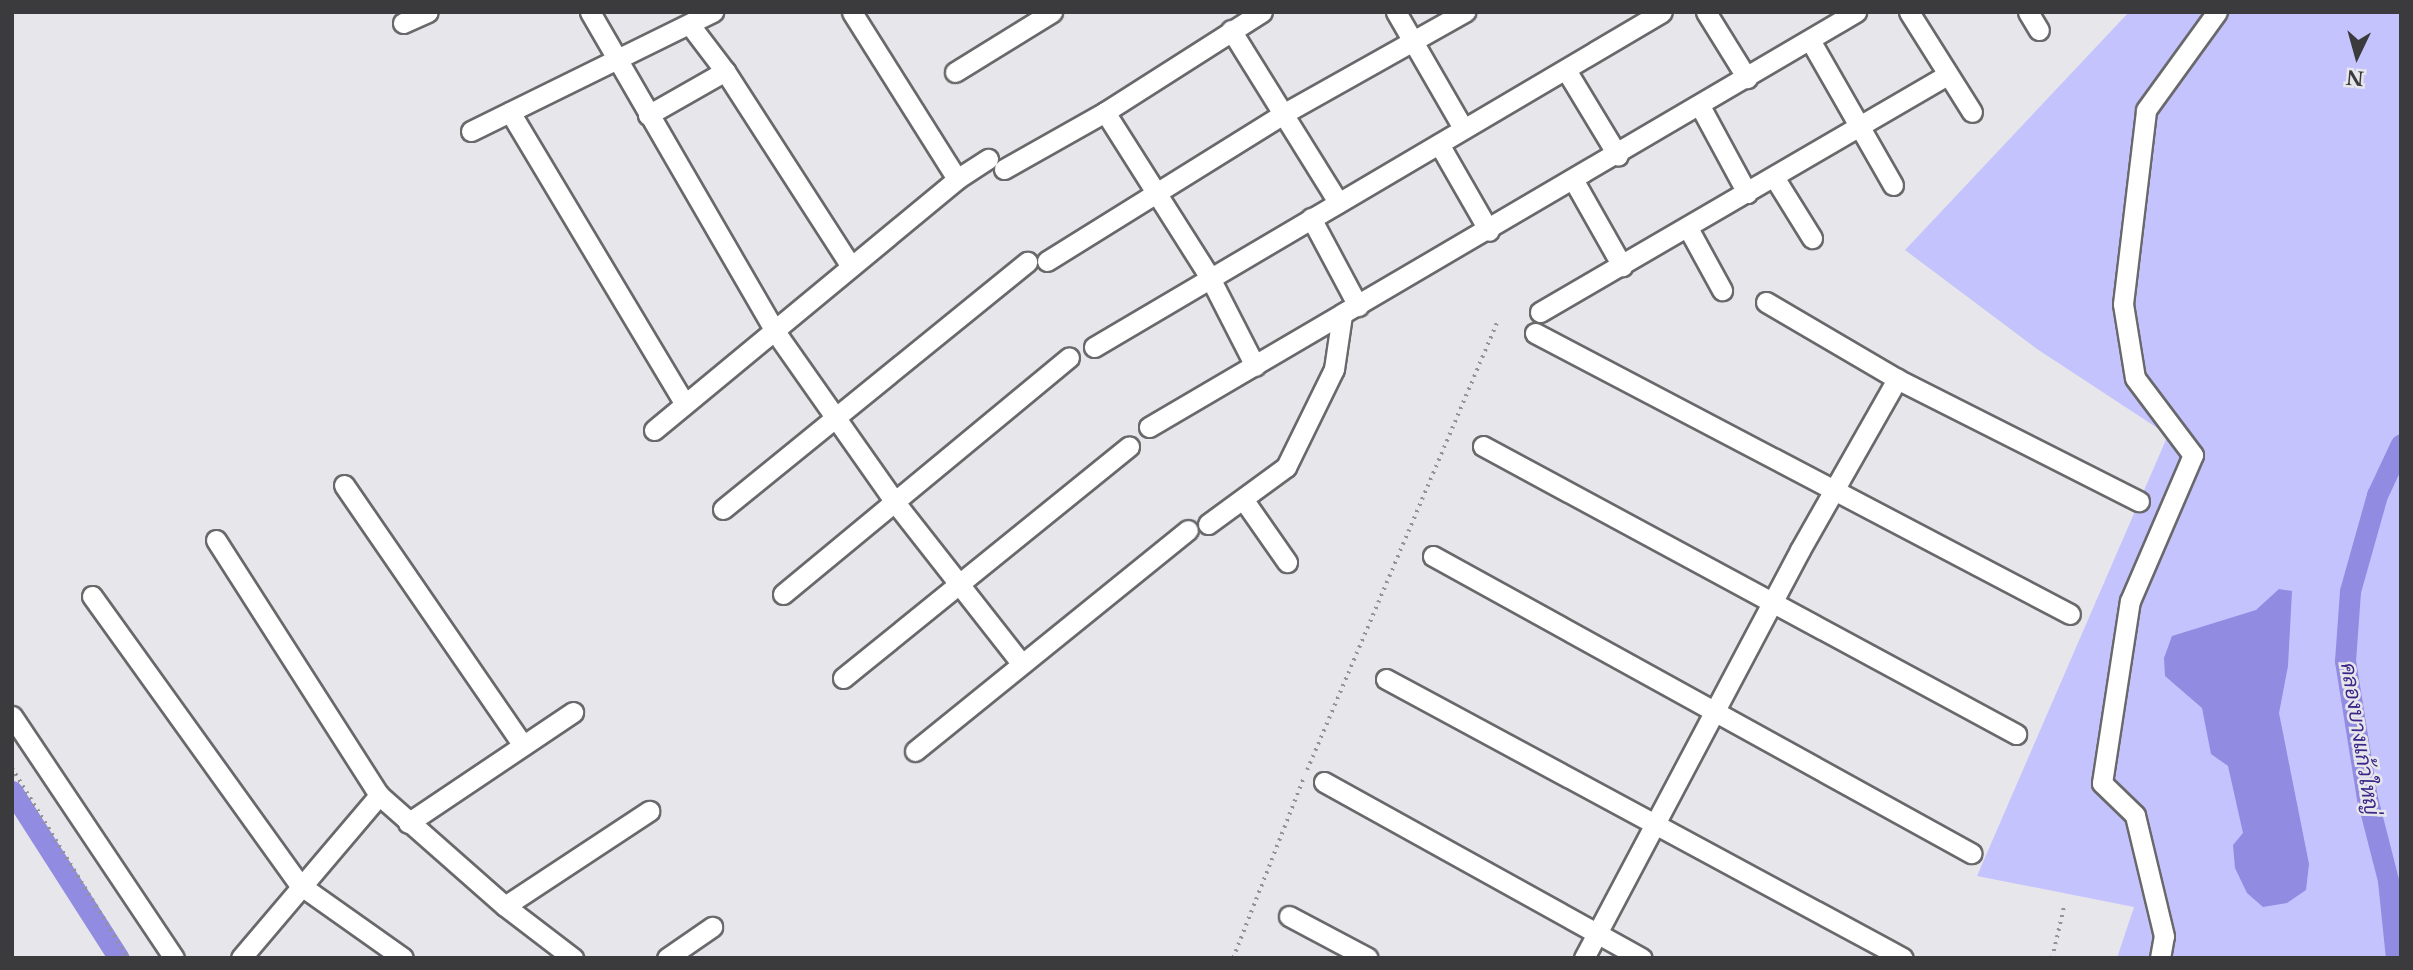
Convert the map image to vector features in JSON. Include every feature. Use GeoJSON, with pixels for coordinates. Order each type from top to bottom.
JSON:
{"type":"FeatureCollection","features":[{"type":"Feature","properties":{"kind":"street"},"geometry":{"type":"LineString","coordinates":[[403,23],[428,12]]}},
{"type":"Feature","properties":{"kind":"street"},"geometry":{"type":"LineString","coordinates":[[590,12],[774,330],[894,501],[1022,664]]}},
{"type":"Feature","properties":{"kind":"street"},"geometry":{"type":"LineString","coordinates":[[471,131],[713,12]]}},
{"type":"Feature","properties":{"kind":"street"},"geometry":{"type":"LineString","coordinates":[[852,12],[957,179]]}},
{"type":"Feature","properties":{"kind":"street"},"geometry":{"type":"LineString","coordinates":[[955,72],[1052,12]]}},
{"type":"Feature","properties":{"kind":"street"},"geometry":{"type":"LineString","coordinates":[[654,429],[957,179],[996,164],[1105,112],[1262,12]]}},
{"type":"Feature","properties":{"kind":"street"},"geometry":{"type":"LineString","coordinates":[[1396,12],[1463,128]]}},
{"type":"Feature","properties":{"kind":"street"},"geometry":{"type":"LineString","coordinates":[[723,509],[834,416],[1037,261],[1283,114],[1465,12]]}},
{"type":"Feature","properties":{"kind":"street"},"geometry":{"type":"LineString","coordinates":[[1094,347],[1209,276],[1662,12]]}},
{"type":"Feature","properties":{"kind":"street"},"geometry":{"type":"LineString","coordinates":[[1706,12],[1747,78]]}},
{"type":"Feature","properties":{"kind":"street"},"geometry":{"type":"LineString","coordinates":[[1149,427],[1618,156],[1856,12]]}},
{"type":"Feature","properties":{"kind":"street"},"geometry":{"type":"LineString","coordinates":[[1909,12],[1972,112]]}},
{"type":"Feature","properties":{"kind":"street"},"geometry":{"type":"LineString","coordinates":[[2028,12],[2039,30]]}},
{"type":"Feature","properties":{"kind":"street"},"geometry":{"type":"LineString","coordinates":[[2160,958],[2164,936],[2135,815],[2102,783],[2130,601],[2193,455],[2135,378],[2123,304],[2146,110],[2217,12]]}},
{"type":"Feature","properties":{"kind":"street"},"geometry":{"type":"LineString","coordinates":[[690,25],[725,71],[850,265]]}},
{"type":"Feature","properties":{"kind":"street"},"geometry":{"type":"LineString","coordinates":[[1231,30],[1338,202]]}},
{"type":"Feature","properties":{"kind":"street"},"geometry":{"type":"LineString","coordinates":[[1810,40],[1893,186]]}},
{"type":"Feature","properties":{"kind":"street"},"geometry":{"type":"LineString","coordinates":[[1566,70],[1618,156]]}},
{"type":"Feature","properties":{"kind":"street"},"geometry":{"type":"LineString","coordinates":[[648,115],[725,71]]}},
{"type":"Feature","properties":{"kind":"street"},"geometry":{"type":"LineString","coordinates":[[1540,312],[1948,75]]}},
{"type":"Feature","properties":{"kind":"street"},"geometry":{"type":"LineString","coordinates":[[1700,106],[1747,193]]}},
{"type":"Feature","properties":{"kind":"street"},"geometry":{"type":"LineString","coordinates":[[510,112],[685,404]]}},
{"type":"Feature","properties":{"kind":"street"},"geometry":{"type":"LineString","coordinates":[[1105,112],[1158,190],[1209,276],[1255,366]]}},
{"type":"Feature","properties":{"kind":"street"},"geometry":{"type":"LineString","coordinates":[[1439,144],[1489,231]]}},
{"type":"Feature","properties":{"kind":"street"},"geometry":{"type":"LineString","coordinates":[[1774,177],[1812,238]]}},
{"type":"Feature","properties":{"kind":"street"},"geometry":{"type":"LineString","coordinates":[[1574,181],[1622,266]]}},
{"type":"Feature","properties":{"kind":"street"},"geometry":{"type":"LineString","coordinates":[[1208,524],[1286,467],[1334,369],[1350,311],[1311,218]]}},
{"type":"Feature","properties":{"kind":"street"},"geometry":{"type":"LineString","coordinates":[[1688,228],[1722,290]]}},
{"type":"Feature","properties":{"kind":"street"},"geometry":{"type":"LineString","coordinates":[[1766,302],[1896,379],[2139,500]]}},
{"type":"Feature","properties":{"kind":"street"},"geometry":{"type":"LineString","coordinates":[[1535,333],[2070,614]]}},
{"type":"Feature","properties":{"kind":"street"},"geometry":{"type":"LineString","coordinates":[[783,594],[1069,357]]}},
{"type":"Feature","properties":{"kind":"street"},"geometry":{"type":"LineString","coordinates":[[1584,958],[1896,379]]}},
{"type":"Feature","properties":{"kind":"street"},"geometry":{"type":"LineString","coordinates":[[843,678],[1129,446]]}},
{"type":"Feature","properties":{"kind":"street"},"geometry":{"type":"LineString","coordinates":[[1483,446],[2016,734]]}},
{"type":"Feature","properties":{"kind":"street"},"geometry":{"type":"LineString","coordinates":[[344,485],[523,745]]}},
{"type":"Feature","properties":{"kind":"street"},"geometry":{"type":"LineString","coordinates":[[1242,499],[1287,562]]}},
{"type":"Feature","properties":{"kind":"street"},"geometry":{"type":"LineString","coordinates":[[915,751],[1188,530]]}},
{"type":"Feature","properties":{"kind":"street"},"geometry":{"type":"LineString","coordinates":[[216,540],[379,795],[505,906],[573,958]]}},
{"type":"Feature","properties":{"kind":"street"},"geometry":{"type":"LineString","coordinates":[[1433,556],[1971,853]]}},
{"type":"Feature","properties":{"kind":"street"},"geometry":{"type":"LineString","coordinates":[[92,596],[300,885],[403,958]]}},
{"type":"Feature","properties":{"kind":"street"},"geometry":{"type":"LineString","coordinates":[[1385,678],[1903,958]]}},
{"type":"Feature","properties":{"kind":"street"},"geometry":{"type":"LineString","coordinates":[[408,823],[573,712]]}},
{"type":"Feature","properties":{"kind":"street"},"geometry":{"type":"LineString","coordinates":[[12,716],[174,958]]}},
{"type":"Feature","properties":{"kind":"street"},"geometry":{"type":"LineString","coordinates":[[1324,782],[1641,958]]}},
{"type":"Feature","properties":{"kind":"street"},"geometry":{"type":"LineString","coordinates":[[241,958],[300,885],[379,795]]}},
{"type":"Feature","properties":{"kind":"street"},"geometry":{"type":"LineString","coordinates":[[505,906],[649,811]]}},
{"type":"Feature","properties":{"kind":"street"},"geometry":{"type":"LineString","coordinates":[[1289,916],[1368,958]]}},
{"type":"Feature","properties":{"kind":"street"},"geometry":{"type":"LineString","coordinates":[[667,958],[712,927]]}},
{"type":"Feature","properties":{"kind":"path"},"geometry":{"type":"LineString","coordinates":[[1233,958],[1324,728],[1497,322]]}},
{"type":"Feature","properties":{"kind":"path"},"geometry":{"type":"LineString","coordinates":[[12,768],[128,958]]}},
{"type":"Feature","properties":{"kind":"path"},"geometry":{"type":"LineString","coordinates":[[2052,958],[2064,906]]}},
{"type":"Feature","properties":{"kind":"shaded area"},"geometry":{"type":"Polygon","coordinates":[[[2129,12],[2401,12],[2401,958],[2117,958],[2134,907],[1977,876],[2168,435],[2037,349],[1905,250],[2129,12]]]}},
{"type":"Feature","properties":{"kind":"shaded area"},"geometry":{"type":"Polygon","coordinates":[[[2279,589],[2292,591],[2288,666],[2279,713],[2309,864],[2306,890],[2287,903],[2263,907],[2247,893],[2235,868],[2233,845],[2243,833],[2228,766],[2211,754],[2202,708],[2165,676],[2164,658],[2172,636],[2256,610],[2279,589]]]}},
{"type":"Feature","properties":{"kind":"waterway","name":"คลองบางแก้วใหญ่"},"geometry":{"type":"LineString","coordinates":[[2396,958],[2388,880],[2367,798],[2345,661],[2350,591],[2377,495],[2401,444]]}},
{"type":"Feature","properties":{"kind":"waterway"},"geometry":{"type":"LineString","coordinates":[[12,791],[119,958]]}}]}
